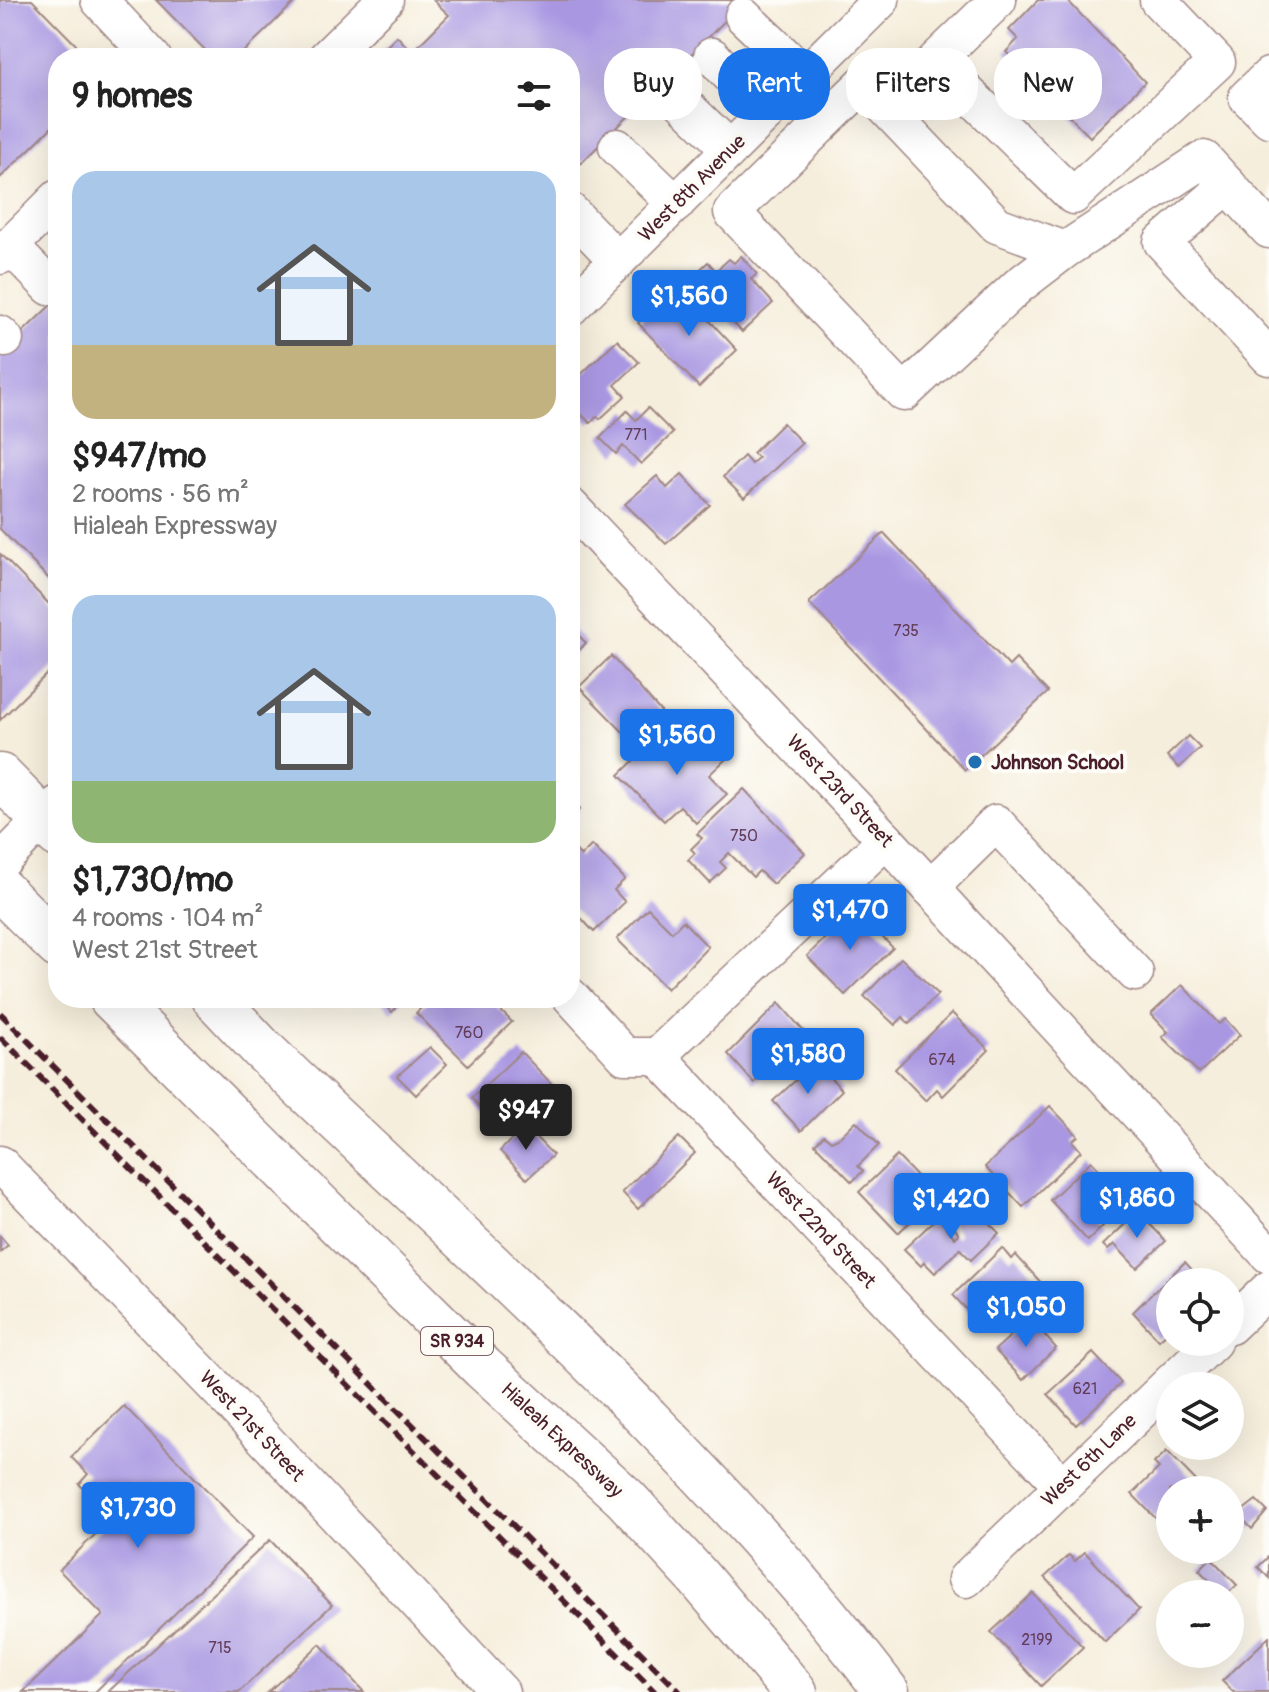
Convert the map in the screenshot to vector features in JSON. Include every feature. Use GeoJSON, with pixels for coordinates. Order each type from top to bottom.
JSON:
{"type":"FeatureCollection","features":[{"type":"Feature","properties":{"kind":"main road"},"geometry":{"type":"LineString","coordinates":[[0,776],[48,815]]}},
{"type":"Feature","properties":{"kind":"main road"},"geometry":{"type":"LineString","coordinates":[[0,889],[48,936]]}},
{"type":"Feature","properties":{"kind":"main road","name":"Hialeah Expressway"},"geometry":{"type":"LineString","coordinates":[[121,1008],[483,1368],[625,1498],[697,1576],[795,1692]]}},
{"type":"Feature","properties":{"kind":"main road"},"geometry":{"type":"LineString","coordinates":[[223,1008],[261,1048],[665,1433],[747,1523],[878,1681]]}},
{"type":"Feature","properties":{"kind":"street"},"geometry":{"type":"LineString","coordinates":[[99,0],[144,48]]}},
{"type":"Feature","properties":{"kind":"street"},"geometry":{"type":"LineString","coordinates":[[336,48],[385,0]]}},
{"type":"Feature","properties":{"kind":"street","name":"West 8th Avenue"},"geometry":{"type":"LineString","coordinates":[[830,50],[881,0]]}},
{"type":"Feature","properties":{"kind":"street"},"geometry":{"type":"LineString","coordinates":[[998,0],[935,61],[1073,196],[1217,62],[1158,0]]}},
{"type":"Feature","properties":{"kind":"street"},"geometry":{"type":"LineString","coordinates":[[743,16],[777,48]]}},
{"type":"Feature","properties":{"kind":"street"},"geometry":{"type":"LineString","coordinates":[[712,56],[718,62]]}},
{"type":"Feature","properties":{"kind":"street"},"geometry":{"type":"LineString","coordinates":[[1269,76],[1247,97],[1269,119]]}},
{"type":"Feature","properties":{"kind":"street"},"geometry":{"type":"LineString","coordinates":[[1065,250],[997,225],[863,84],[732,212],[904,393],[1018,286],[1065,250],[1204,159],[1269,230]]}},
{"type":"Feature","properties":{"kind":"street"},"geometry":{"type":"LineString","coordinates":[[700,120],[730,149]]}},
{"type":"Feature","properties":{"kind":"street","name":"West 8th Avenue"},"geometry":{"type":"LineString","coordinates":[[580,298],[760,120]]}},
{"type":"Feature","properties":{"kind":"street"},"geometry":{"type":"LineString","coordinates":[[617,147],[676,204]]}},
{"type":"Feature","properties":{"kind":"street"},"geometry":{"type":"LineString","coordinates":[[1228,185],[1162,242],[1269,357]]}},
{"type":"Feature","properties":{"kind":"street"},"geometry":{"type":"LineString","coordinates":[[48,209],[5,251],[48,285]]}},
{"type":"Feature","properties":{"kind":"street"},"geometry":{"type":"LineString","coordinates":[[580,221],[618,261]]}},
{"type":"Feature","properties":{"kind":"street","name":"West 23rd Street"},"geometry":{"type":"LineString","coordinates":[[580,517],[886,840],[1269,1255]]}},
{"type":"Feature","properties":{"kind":"street"},"geometry":{"type":"LineString","coordinates":[[0,863],[48,823]]}},
{"type":"Feature","properties":{"kind":"street"},"geometry":{"type":"LineString","coordinates":[[930,888],[996,823],[1135,973]]}},
{"type":"Feature","properties":{"kind":"street"},"geometry":{"type":"LineString","coordinates":[[580,1007],[625,1056],[657,1056],[886,840]]}},
{"type":"Feature","properties":{"kind":"street","name":"West 22nd Street"},"geometry":{"type":"LineString","coordinates":[[657,1056],[1062,1485]]}},
{"type":"Feature","properties":{"kind":"street","name":"West 21st Street"},"geometry":{"type":"LineString","coordinates":[[0,1164],[231,1403],[501,1692]]}},
{"type":"Feature","properties":{"kind":"street"},"geometry":{"type":"LineString","coordinates":[[1244,1313],[1269,1289]]}},
{"type":"Feature","properties":{"kind":"street","name":"West 6th Lane"},"geometry":{"type":"LineString","coordinates":[[966,1579],[1198,1356]]}},
{"type":"Feature","properties":{"kind":"building"},"geometry":{"type":"Polygon","coordinates":[[[0,0],[32,0],[79,48],[48,48],[48,131],[0,178],[0,0]]]}},
{"type":"Feature","properties":{"kind":"building"},"geometry":{"type":"Polygon","coordinates":[[[156,0],[297,0],[247,48],[203,48],[156,0]]]}},
{"type":"Feature","properties":{"kind":"building"},"geometry":{"type":"Polygon","coordinates":[[[433,0],[746,0],[697,48],[604,48],[604,120],[625,120],[580,164],[580,48],[416,48],[449,15],[433,0]]]}},
{"type":"Feature","properties":{"kind":"building"},"geometry":{"type":"Polygon","coordinates":[[[1038,0],[1067,0],[1145,82],[1090,137],[1073,120],[1102,120],[1102,48],[1010,48],[1018,39],[1009,30],[1038,0]]]}},
{"type":"Feature","properties":{"kind":"building"},"geometry":{"type":"Polygon","coordinates":[[[397,36],[408,48],[385,48],[397,36]]]}},
{"type":"Feature","properties":{"kind":"building"},"geometry":{"type":"Polygon","coordinates":[[[741,256],[757,274],[751,279],[773,303],[742,332],[691,278],[708,262],[716,271],[729,259],[734,263],[741,256]]]}},
{"type":"Feature","properties":{"kind":"building"},"geometry":{"type":"Polygon","coordinates":[[[683,292],[737,350],[699,387],[638,323],[656,306],[662,312],[683,292]]]}},
{"type":"Feature","properties":{"kind":"building"},"geometry":{"type":"Polygon","coordinates":[[[48,308],[48,578],[0,529],[0,354],[48,308]]]}},
{"type":"Feature","properties":{"kind":"building"},"geometry":{"type":"Polygon","coordinates":[[[617,340],[639,362],[615,385],[625,396],[600,419],[597,416],[590,423],[580,413],[580,375],[617,340]]]}},
{"type":"Feature","properties":{"kind":"building"},"geometry":{"type":"Polygon","coordinates":[[[648,408],[673,433],[641,464],[623,446],[616,454],[600,438],[627,411],[636,420],[648,408]]]}},
{"type":"Feature","properties":{"kind":"building"},"geometry":{"type":"Polygon","coordinates":[[[783,423],[802,443],[744,498],[723,477],[744,456],[751,464],[758,458],[753,453],[783,423]]]}},
{"type":"Feature","properties":{"kind":"building"},"geometry":{"type":"Polygon","coordinates":[[[682,474],[710,505],[666,544],[625,504],[657,476],[667,488],[682,474]]]}},
{"type":"Feature","properties":{"kind":"building"},"geometry":{"type":"Polygon","coordinates":[[[884,533],[1009,666],[1016,659],[1048,692],[965,770],[809,603],[884,533]]]}},
{"type":"Feature","properties":{"kind":"building"},"geometry":{"type":"Polygon","coordinates":[[[0,554],[48,603],[48,673],[0,720],[0,554]]]}},
{"type":"Feature","properties":{"kind":"building"},"geometry":{"type":"Polygon","coordinates":[[[611,656],[662,713],[632,741],[580,686],[611,656]]]}},
{"type":"Feature","properties":{"kind":"building"},"geometry":{"type":"Polygon","coordinates":[[[665,730],[688,753],[705,736],[727,758],[709,775],[727,794],[696,823],[680,806],[664,821],[619,775],[665,730]]]}},
{"type":"Feature","properties":{"kind":"building"},"geometry":{"type":"Polygon","coordinates":[[[1188,736],[1200,748],[1179,768],[1167,756],[1188,736]]]}},
{"type":"Feature","properties":{"kind":"building"},"geometry":{"type":"Polygon","coordinates":[[[744,789],[805,853],[773,884],[759,871],[753,877],[729,853],[720,862],[726,868],[710,883],[688,860],[695,853],[691,849],[702,838],[697,834],[744,789]]]}},
{"type":"Feature","properties":{"kind":"building"},"geometry":{"type":"Polygon","coordinates":[[[592,845],[625,879],[614,890],[625,902],[594,932],[580,917],[580,855],[592,845]]]}},
{"type":"Feature","properties":{"kind":"building"},"geometry":{"type":"Polygon","coordinates":[[[648,908],[672,932],[683,921],[708,947],[667,989],[617,939],[648,908]]]}},
{"type":"Feature","properties":{"kind":"building"},"geometry":{"type":"Polygon","coordinates":[[[855,909],[893,948],[845,995],[807,956],[855,909]]]}},
{"type":"Feature","properties":{"kind":"building"},"geometry":{"type":"Polygon","coordinates":[[[901,958],[938,994],[909,1024],[903,1017],[895,1025],[864,996],[901,958]]]}},
{"type":"Feature","properties":{"kind":"building"},"geometry":{"type":"Polygon","coordinates":[[[1182,985],[1219,1024],[1225,1019],[1240,1035],[1199,1073],[1162,1037],[1168,1032],[1151,1014],[1182,985]]]}},
{"type":"Feature","properties":{"kind":"building"},"geometry":{"type":"Polygon","coordinates":[[[779,1003],[807,1035],[754,1083],[728,1054],[779,1003]]]}},
{"type":"Feature","properties":{"kind":"building"},"geometry":{"type":"Polygon","coordinates":[[[421,1008],[498,1008],[512,1022],[468,1065],[416,1013],[421,1008]]]}},
{"type":"Feature","properties":{"kind":"building"},"geometry":{"type":"Polygon","coordinates":[[[952,1013],[989,1050],[943,1096],[937,1089],[926,1101],[895,1069],[952,1013]]]}},
{"type":"Feature","properties":{"kind":"building"},"geometry":{"type":"Polygon","coordinates":[[[430,1047],[447,1064],[416,1095],[397,1076],[430,1047]]]}},
{"type":"Feature","properties":{"kind":"building"},"geometry":{"type":"Polygon","coordinates":[[[521,1052],[570,1103],[538,1133],[510,1103],[492,1120],[472,1098],[521,1052]]]}},
{"type":"Feature","properties":{"kind":"building"},"geometry":{"type":"Polygon","coordinates":[[[816,1062],[842,1090],[801,1131],[773,1101],[816,1062]]]}},
{"type":"Feature","properties":{"kind":"building"},"geometry":{"type":"Polygon","coordinates":[[[1050,1106],[1078,1136],[1072,1141],[1081,1151],[1023,1207],[985,1167],[1050,1106]]]}},
{"type":"Feature","properties":{"kind":"building"},"geometry":{"type":"Polygon","coordinates":[[[856,1121],[879,1145],[858,1166],[863,1171],[852,1182],[815,1144],[824,1135],[831,1141],[840,1137],[856,1121]]]}},
{"type":"Feature","properties":{"kind":"building"},"geometry":{"type":"Polygon","coordinates":[[[521,1122],[553,1155],[527,1179],[500,1151],[520,1131],[516,1126],[521,1122]]]}},
{"type":"Feature","properties":{"kind":"building"},"geometry":{"type":"Polygon","coordinates":[[[679,1137],[695,1153],[638,1209],[622,1192],[679,1137]]]}},
{"type":"Feature","properties":{"kind":"building"},"geometry":{"type":"Polygon","coordinates":[[[897,1156],[931,1191],[906,1216],[911,1221],[898,1233],[859,1192],[897,1156]]]}},
{"type":"Feature","properties":{"kind":"building"},"geometry":{"type":"Polygon","coordinates":[[[1091,1161],[1118,1190],[1093,1215],[1103,1226],[1088,1241],[1050,1200],[1091,1161]]]}},
{"type":"Feature","properties":{"kind":"building"},"geometry":{"type":"Polygon","coordinates":[[[962,1210],[973,1221],[980,1214],[999,1233],[971,1260],[960,1249],[935,1273],[924,1262],[921,1266],[904,1249],[938,1217],[955,1238],[959,1234],[951,1221],[962,1210]]]}},
{"type":"Feature","properties":{"kind":"building"},"geometry":{"type":"Polygon","coordinates":[[[1138,1212],[1166,1241],[1137,1268],[1114,1244],[1108,1250],[1103,1245],[1138,1212]]]}},
{"type":"Feature","properties":{"kind":"building"},"geometry":{"type":"Polygon","coordinates":[[[0,1236],[8,1245],[0,1252],[0,1236]]]}},
{"type":"Feature","properties":{"kind":"building"},"geometry":{"type":"Polygon","coordinates":[[[1002,1248],[1011,1259],[1016,1255],[1044,1286],[1017,1312],[1008,1301],[981,1325],[953,1295],[1002,1248]]]}},
{"type":"Feature","properties":{"kind":"building"},"geometry":{"type":"Polygon","coordinates":[[[1156,1290],[1156,1337],[1133,1312],[1156,1290]]]}},
{"type":"Feature","properties":{"kind":"building"},"geometry":{"type":"Polygon","coordinates":[[[1029,1319],[1040,1326],[1038,1328],[1056,1348],[1023,1380],[995,1350],[1029,1319]]]}},
{"type":"Feature","properties":{"kind":"building"},"geometry":{"type":"Polygon","coordinates":[[[1093,1353],[1121,1383],[1076,1425],[1048,1394],[1093,1353]]]}},
{"type":"Feature","properties":{"kind":"building"},"geometry":{"type":"Polygon","coordinates":[[[124,1406],[253,1537],[95,1692],[23,1692],[103,1615],[59,1570],[112,1518],[79,1484],[88,1474],[71,1457],[124,1406]]]}},
{"type":"Feature","properties":{"kind":"building"},"geometry":{"type":"Polygon","coordinates":[[[1157,1460],[1176,1460],[1191,1476],[1156,1476],[1156,1519],[1132,1494],[1159,1468],[1154,1463],[1157,1460]]]}},
{"type":"Feature","properties":{"kind":"building"},"geometry":{"type":"Polygon","coordinates":[[[1256,1500],[1267,1511],[1252,1529],[1244,1520],[1244,1509],[1256,1500]]]}},
{"type":"Feature","properties":{"kind":"building"},"geometry":{"type":"Polygon","coordinates":[[[270,1540],[332,1605],[239,1692],[108,1692],[270,1540]]]}},
{"type":"Feature","properties":{"kind":"building"},"geometry":{"type":"Polygon","coordinates":[[[1085,1552],[1139,1610],[1105,1642],[1045,1577],[1069,1555],[1075,1561],[1085,1552]]]}},
{"type":"Feature","properties":{"kind":"building"},"geometry":{"type":"Polygon","coordinates":[[[1269,1556],[1269,1578],[1258,1567],[1269,1556]]]}},
{"type":"Feature","properties":{"kind":"building"},"geometry":{"type":"Polygon","coordinates":[[[1205,1564],[1217,1564],[1232,1580],[1209,1580],[1199,1570],[1205,1564]]]}},
{"type":"Feature","properties":{"kind":"building"},"geometry":{"type":"Polygon","coordinates":[[[1033,1593],[1083,1647],[1041,1686],[991,1632],[1033,1593]]]}},
{"type":"Feature","properties":{"kind":"building"},"geometry":{"type":"Polygon","coordinates":[[[1269,1637],[1269,1692],[1233,1692],[1222,1681],[1236,1668],[1244,1668],[1244,1660],[1269,1637]]]}},
{"type":"Feature","properties":{"kind":"building"},"geometry":{"type":"Polygon","coordinates":[[[320,1644],[364,1692],[268,1692],[320,1644]]]}},
{"type":"Feature","properties":{"kind":"railway"},"geometry":{"type":"LineString","coordinates":[[0,1013],[680,1692]]}},
{"type":"Feature","properties":{"kind":"railway"},"geometry":{"type":"LineString","coordinates":[[0,1037],[655,1692]]}},
{"type":"Feature","properties":{"kind":"place","name":"Johnson School"},"geometry":{"type":"Point","coordinates":[975,762]}}]}
